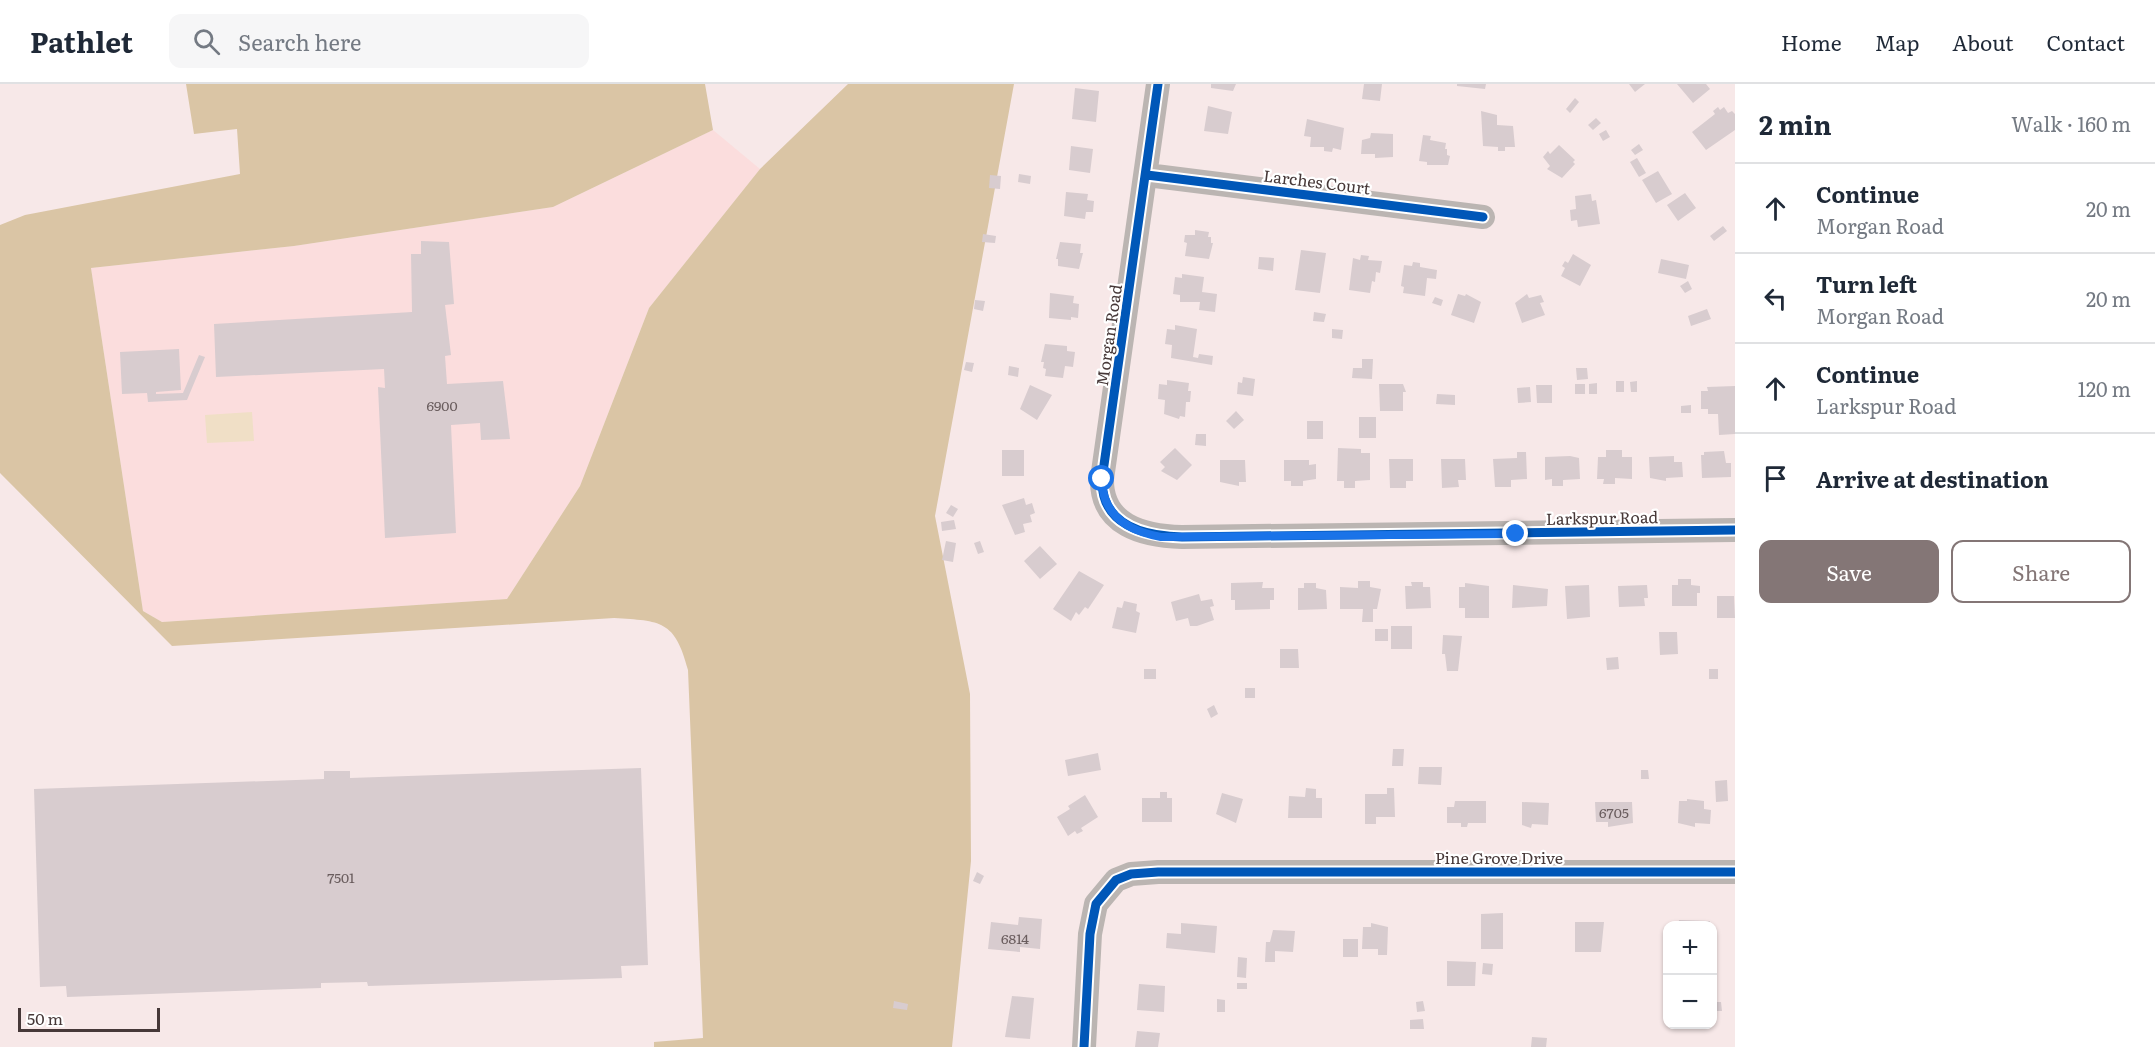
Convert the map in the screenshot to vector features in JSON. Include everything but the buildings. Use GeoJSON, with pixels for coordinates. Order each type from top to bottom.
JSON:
{"type":"FeatureCollection","features":[{"type":"Feature","properties":{"kind":"street","name":"Morgan Road"},"geometry":{"type":"LineString","coordinates":[[1158,84],[1102,487],[1104,499],[1119,521],[1145,534],[1182,537]]}},
{"type":"Feature","properties":{"kind":"street","name":"Larches Court"},"geometry":{"type":"LineString","coordinates":[[1147,175],[1483,217]]}},
{"type":"Feature","properties":{"kind":"street","name":"Larkspur Road"},"geometry":{"type":"LineString","coordinates":[[1182,537],[1735,530]]}},
{"type":"Feature","properties":{"kind":"street","name":"Pine Grove Drive"},"geometry":{"type":"LineString","coordinates":[[1084,1047],[1090,934],[1096,904],[1116,880],[1140,873],[1735,872]]}},
{"type":"Feature","properties":{"kind":"shaded area"},"geometry":{"type":"Polygon","coordinates":[[[186,84],[705,84],[713,130],[553,207],[294,246],[91,268],[143,611],[162,622],[507,599],[580,486],[649,308],[760,169],[848,84],[1014,84],[935,516],[970,694],[971,861],[952,1047],[654,1047],[654,1042],[703,1038],[688,670],[678,641],[664,626],[644,620],[614,618],[172,646],[0,473],[0,225],[25,215],[240,174],[237,129],[194,134],[186,84]]]}},
{"type":"Feature","properties":{"kind":"shaded area"},"geometry":{"type":"Polygon","coordinates":[[[713,130],[760,169],[649,308],[580,486],[507,599],[162,622],[143,611],[91,268],[294,246],[553,207],[713,130]]]}},
{"type":"Feature","properties":{"kind":"shaded area"},"geometry":{"type":"Polygon","coordinates":[[[252,412],[254,441],[207,443],[205,415],[252,412]]]}},
{"type":"Feature","properties":{"kind":"cycle path"},"geometry":{"type":"LineString","coordinates":[[1158,84],[1102,479],[1104,495],[1109,507],[1127,525],[1153,534],[1182,537],[1735,530]]}},
{"type":"Feature","properties":{"kind":"cycle path"},"geometry":{"type":"LineString","coordinates":[[1147,175],[1483,217]]}},
{"type":"Feature","properties":{"kind":"cycle path"},"geometry":{"type":"LineString","coordinates":[[1084,1047],[1090,934],[1096,904],[1116,880],[1131,874],[1158,872],[1735,872]]}},
{"type":"Feature","properties":{"kind":"route"},"geometry":{"type":"LineString","coordinates":[[1102,479],[1104,499],[1110,511],[1119,521],[1145,534],[1161,537],[1516,534]]}}]}
